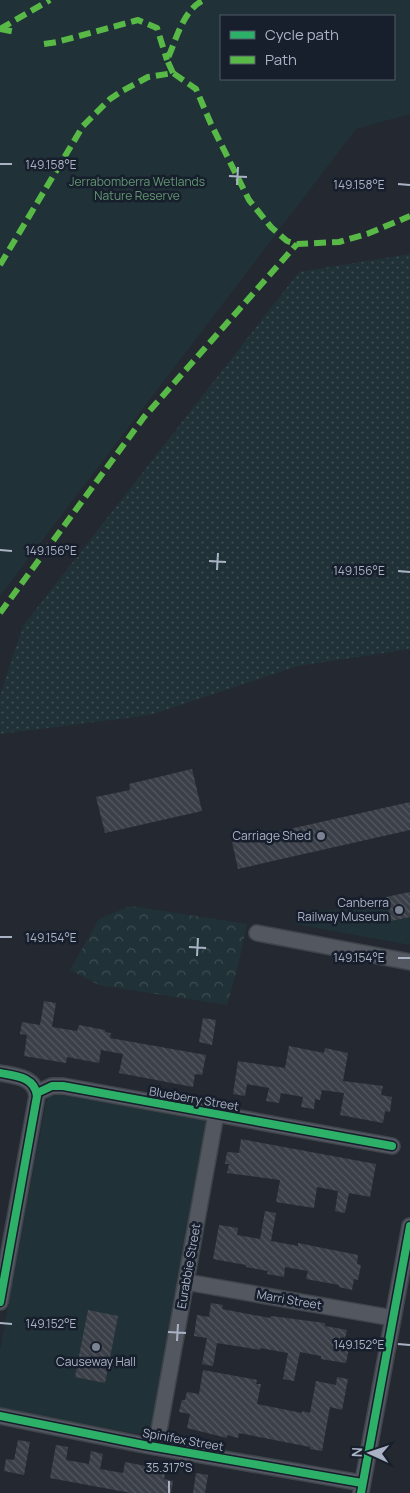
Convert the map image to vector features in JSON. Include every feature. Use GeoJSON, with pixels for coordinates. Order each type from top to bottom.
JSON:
{"type":"FeatureCollection","features":[{"type":"Feature","properties":{"kind":"street"},"geometry":{"type":"LineString","coordinates":[[257,933],[410,962]]}},
{"type":"Feature","properties":{"kind":"street"},"geometry":{"type":"LineString","coordinates":[[0,1073],[28,1080],[34,1086],[37,1093],[37,1102],[0,1302]]}},
{"type":"Feature","properties":{"kind":"street","name":"Blueberry Street"},"geometry":{"type":"LineString","coordinates":[[37,1093],[52,1086],[60,1086],[392,1146]]}},
{"type":"Feature","properties":{"kind":"street","name":"Eurabbie Street"},"geometry":{"type":"LineString","coordinates":[[156,1447],[216,1114]]}},
{"type":"Feature","properties":{"kind":"street"},"geometry":{"type":"LineString","coordinates":[[362,1488],[410,1226]]}},
{"type":"Feature","properties":{"kind":"street","name":"Marri Street"},"geometry":{"type":"LineString","coordinates":[[186,1282],[393,1318]]}},
{"type":"Feature","properties":{"kind":"street","name":"Spinifex Street"},"geometry":{"type":"LineString","coordinates":[[0,1416],[362,1488]]}},
{"type":"Feature","properties":{"kind":"green space","name":"Jerrabomberra Wetlands Nature Reserve"},"geometry":{"type":"Polygon","coordinates":[[[0,0],[410,0],[410,114],[356,129],[0,596],[0,0]]]}},
{"type":"Feature","properties":{"kind":"green space"},"geometry":{"type":"Polygon","coordinates":[[[410,254],[410,649],[298,666],[150,715],[0,734],[0,695],[23,626],[299,272],[410,254]]]}},
{"type":"Feature","properties":{"kind":"green space"},"geometry":{"type":"Polygon","coordinates":[[[387,902],[391,921],[410,917],[410,945],[295,924],[301,912],[345,909],[387,902]]]}},
{"type":"Feature","properties":{"kind":"green space"},"geometry":{"type":"Polygon","coordinates":[[[131,906],[247,924],[227,1005],[99,985],[70,970],[99,919],[131,906]]]}},
{"type":"Feature","properties":{"kind":"green space"},"geometry":{"type":"Polygon","coordinates":[[[56,1093],[202,1119],[208,1124],[152,1430],[145,1435],[0,1409],[0,1350],[46,1103],[49,1097],[56,1093]]]}},
{"type":"Feature","properties":{"kind":"building"},"geometry":{"type":"Polygon","coordinates":[[[192,769],[202,811],[105,833],[96,797],[130,790],[129,784],[192,769]]]}},
{"type":"Feature","properties":{"kind":"building","name":"Carriage Shed"},"geometry":{"type":"Polygon","coordinates":[[[410,802],[410,830],[238,869],[232,842],[410,802]]]}},
{"type":"Feature","properties":{"kind":"building","name":"Canberra Railway Museum"},"geometry":{"type":"Polygon","coordinates":[[[410,892],[410,917],[391,921],[386,897],[410,892]]]}},
{"type":"Feature","properties":{"kind":"building"},"geometry":{"type":"Polygon","coordinates":[[[44,1001],[56,1003],[52,1027],[77,1031],[79,1025],[105,1030],[105,1032],[111,1033],[110,1038],[206,1055],[202,1075],[195,1074],[193,1087],[119,1073],[123,1054],[101,1050],[99,1063],[67,1057],[66,1063],[24,1056],[27,1035],[20,1034],[22,1022],[40,1025],[44,1001]]]}},
{"type":"Feature","properties":{"kind":"building"},"geometry":{"type":"Polygon","coordinates":[[[203,1018],[216,1020],[212,1045],[199,1042],[203,1018]]]}},
{"type":"Feature","properties":{"kind":"building"},"geometry":{"type":"Polygon","coordinates":[[[289,1046],[324,1053],[325,1048],[348,1053],[343,1081],[383,1086],[381,1095],[392,1097],[390,1112],[385,1111],[383,1123],[340,1115],[344,1093],[322,1090],[320,1100],[315,1099],[314,1109],[301,1107],[303,1097],[281,1093],[279,1103],[266,1101],[269,1088],[247,1084],[245,1096],[233,1094],[238,1061],[285,1068],[289,1046]]]}},
{"type":"Feature","properties":{"kind":"building"},"geometry":{"type":"Polygon","coordinates":[[[241,1139],[376,1164],[370,1197],[349,1193],[345,1213],[335,1211],[338,1191],[317,1187],[314,1208],[276,1202],[280,1180],[227,1173],[229,1164],[225,1164],[227,1152],[239,1153],[241,1139]]]}},
{"type":"Feature","properties":{"kind":"building"},"geometry":{"type":"Polygon","coordinates":[[[265,1211],[276,1213],[271,1241],[298,1246],[298,1243],[358,1255],[357,1264],[361,1265],[358,1280],[354,1279],[352,1290],[339,1287],[339,1285],[306,1279],[308,1271],[285,1267],[284,1277],[267,1274],[268,1271],[246,1267],[246,1265],[213,1259],[219,1225],[238,1228],[237,1235],[260,1239],[265,1211]]]}},
{"type":"Feature","properties":{"kind":"building"},"geometry":{"type":"Polygon","coordinates":[[[211,1303],[223,1305],[222,1309],[270,1318],[271,1316],[325,1323],[325,1326],[347,1330],[344,1342],[350,1343],[346,1363],[321,1359],[321,1356],[300,1352],[294,1381],[283,1379],[288,1353],[217,1343],[213,1366],[202,1364],[207,1338],[194,1336],[197,1315],[209,1317],[211,1303]]]}},
{"type":"Feature","properties":{"kind":"building","name":"Causeway Hall"},"geometry":{"type":"Polygon","coordinates":[[[88,1310],[118,1316],[105,1383],[75,1377],[88,1310]]]}},
{"type":"Feature","properties":{"kind":"building"},"geometry":{"type":"Polygon","coordinates":[[[203,1370],[257,1380],[256,1384],[261,1384],[257,1404],[302,1413],[302,1411],[310,1413],[316,1381],[336,1385],[337,1377],[348,1379],[342,1410],[330,1407],[322,1451],[239,1433],[238,1438],[227,1435],[227,1438],[187,1428],[190,1414],[179,1412],[182,1400],[185,1400],[187,1392],[199,1394],[203,1370]]]}},
{"type":"Feature","properties":{"kind":"building"},"geometry":{"type":"Polygon","coordinates":[[[18,1440],[30,1442],[24,1475],[4,1471],[6,1459],[14,1460],[18,1440]]]}},
{"type":"Feature","properties":{"kind":"building"},"geometry":{"type":"Polygon","coordinates":[[[56,1445],[68,1447],[66,1460],[89,1464],[91,1451],[103,1454],[100,1469],[123,1473],[125,1462],[166,1470],[164,1479],[173,1481],[171,1493],[131,1493],[50,1478],[56,1445]]]}},
{"type":"Feature","properties":{"kind":"building"},"geometry":{"type":"Polygon","coordinates":[[[196,1473],[208,1475],[205,1493],[193,1493],[196,1473]]]}},
{"type":"Feature","properties":{"kind":"marked path"},"geometry":{"type":"LineString","coordinates":[[0,29],[50,0]]}},
{"type":"Feature","properties":{"kind":"marked path"},"geometry":{"type":"LineString","coordinates":[[173,73],[167,60],[177,35],[191,10],[204,0]]}},
{"type":"Feature","properties":{"kind":"marked path"},"geometry":{"type":"LineString","coordinates":[[44,44],[138,20],[157,28],[167,60]]}},
{"type":"Feature","properties":{"kind":"marked path"},"geometry":{"type":"LineString","coordinates":[[0,29],[16,32]]}},
{"type":"Feature","properties":{"kind":"marked path"},"geometry":{"type":"LineString","coordinates":[[0,265],[83,126],[110,99],[122,91],[148,77],[173,73],[196,89],[211,124],[249,200],[271,227],[287,241],[297,244],[339,242],[367,234],[410,216]]}},
{"type":"Feature","properties":{"kind":"marked path"},"geometry":{"type":"LineString","coordinates":[[0,613],[144,417],[297,244]]}},
{"type":"Feature","properties":{"kind":"cycle path"},"geometry":{"type":"LineString","coordinates":[[0,1073],[24,1078],[29,1081],[33,1085],[37,1096],[0,1302]]}},
{"type":"Feature","properties":{"kind":"cycle path"},"geometry":{"type":"LineString","coordinates":[[37,1093],[52,1086],[63,1086],[392,1146]]}},
{"type":"Feature","properties":{"kind":"cycle path"},"geometry":{"type":"LineString","coordinates":[[361,1493],[410,1226]]}},
{"type":"Feature","properties":{"kind":"cycle path"},"geometry":{"type":"LineString","coordinates":[[0,1416],[144,1445],[362,1483]]}},
{"type":"Feature","properties":{"kind":"place","name":"Carriage Shed"},"geometry":{"type":"Point","coordinates":[321,836]}},
{"type":"Feature","properties":{"kind":"place","name":"Canberra Railway Museum"},"geometry":{"type":"Point","coordinates":[399,910]}},
{"type":"Feature","properties":{"kind":"place","name":"Causeway Hall"},"geometry":{"type":"Point","coordinates":[96,1347]}}]}
